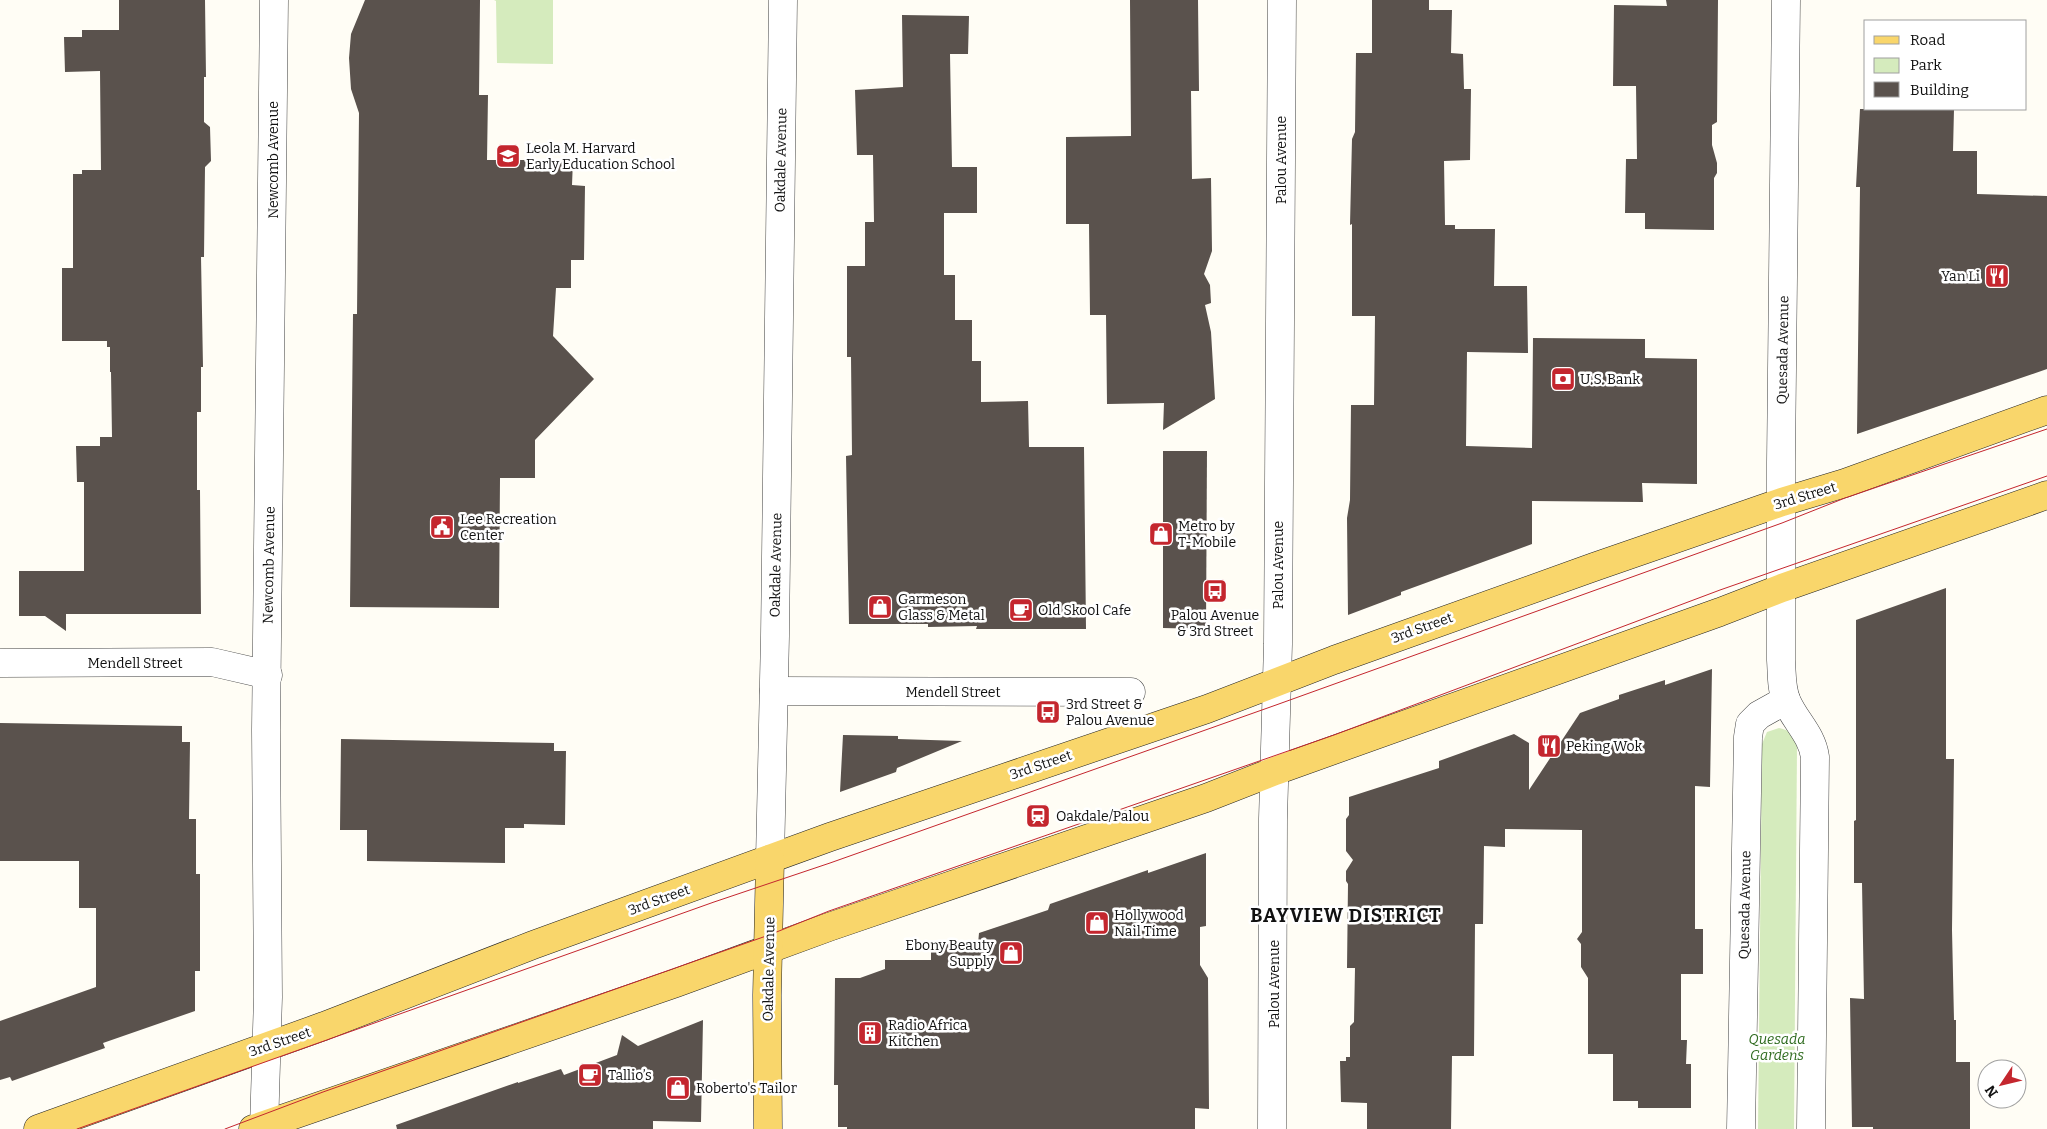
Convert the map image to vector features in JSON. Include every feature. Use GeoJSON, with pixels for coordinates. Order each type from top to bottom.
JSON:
{"type":"FeatureCollection","features":[{"type":"Feature","properties":{"kind":"main road","name":"3rd Street"},"geometry":{"type":"LineString","coordinates":[[38,1129],[324,1026],[533,945],[770,860],[1207,709],[1277,681],[1594,567],[1782,502],[1845,483],[2047,410]]}},
{"type":"Feature","properties":{"kind":"main road"},"geometry":{"type":"LineString","coordinates":[[260,1128],[676,983],[769,948],[1206,798],[1275,771],[1711,616],[1782,588],[2047,495]]}},
{"type":"Feature","properties":{"kind":"main road","name":"Oakdale Avenue"},"geometry":{"type":"LineString","coordinates":[[768,1129],[767,995],[770,860]]}},
{"type":"Feature","properties":{"kind":"street","name":"Newcomb Avenue"},"geometry":{"type":"LineString","coordinates":[[260,1128],[267,1046],[274,0]]}},
{"type":"Feature","properties":{"kind":"street","name":"Oakdale Avenue"},"geometry":{"type":"LineString","coordinates":[[770,860],[784,0]]}},
{"type":"Feature","properties":{"kind":"street","name":"Palou Avenue"},"geometry":{"type":"LineString","coordinates":[[1272,1129],[1278,644],[1282,0]]}},
{"type":"Feature","properties":{"kind":"street","name":"Quesada Avenue"},"geometry":{"type":"LineString","coordinates":[[1786,0],[1782,685],[1786,700],[1813,744],[1815,757],[1811,1129]]}},
{"type":"Feature","properties":{"kind":"street","name":"Mendell Street"},"geometry":{"type":"LineString","coordinates":[[0,663],[212,662],[268,675]]}},
{"type":"Feature","properties":{"kind":"street","name":"Mendell Street"},"geometry":{"type":"LineString","coordinates":[[774,691],[1131,692]]}},
{"type":"Feature","properties":{"kind":"street","name":"Quesada Avenue"},"geometry":{"type":"LineString","coordinates":[[1741,1129],[1748,737],[1750,724],[1759,715],[1786,700]]}},
{"type":"Feature","properties":{"kind":"green space"},"geometry":{"type":"Polygon","coordinates":[[[494,0],[553,0],[553,64],[497,63],[496,1],[494,0]]]}},
{"type":"Feature","properties":{"kind":"green space","name":"Quesada Gardens"},"geometry":{"type":"Polygon","coordinates":[[[1779,728],[1792,734],[1797,747],[1794,1129],[1758,1129],[1762,744],[1767,732],[1779,728]]]}},
{"type":"Feature","properties":{"kind":"building"},"geometry":{"type":"Polygon","coordinates":[[[119,0],[205,0],[206,77],[204,77],[204,122],[210,127],[211,161],[205,167],[204,257],[201,257],[203,367],[201,367],[201,412],[197,412],[197,490],[200,490],[201,614],[66,614],[66,631],[45,616],[19,616],[19,571],[84,571],[84,482],[77,482],[76,446],[100,446],[100,437],[112,437],[110,347],[107,347],[107,341],[62,341],[62,268],[73,268],[73,174],[82,174],[82,170],[101,170],[100,71],[65,72],[64,37],[82,37],[82,30],[119,30],[119,0]]]}},
{"type":"Feature","properties":{"kind":"building"},"geometry":{"type":"Polygon","coordinates":[[[365,0],[480,0],[479,95],[488,95],[487,160],[573,160],[572,185],[585,186],[584,260],[571,260],[571,288],[556,288],[553,336],[594,379],[535,440],[535,478],[500,478],[499,608],[350,607],[353,314],[357,314],[359,113],[351,89],[349,58],[351,34],[365,0]]]}},
{"type":"Feature","properties":{"kind":"building"},"geometry":{"type":"Polygon","coordinates":[[[1130,0],[1198,0],[1199,91],[1191,91],[1192,179],[1211,178],[1212,251],[1204,274],[1210,285],[1211,303],[1205,305],[1211,332],[1215,399],[1163,430],[1164,403],[1107,404],[1106,315],[1090,315],[1089,224],[1066,224],[1066,137],[1131,136],[1130,0]]]}},
{"type":"Feature","properties":{"kind":"building"},"geometry":{"type":"Polygon","coordinates":[[[1372,0],[1429,0],[1429,10],[1452,10],[1451,53],[1463,54],[1464,89],[1471,89],[1470,160],[1444,161],[1445,225],[1455,225],[1455,229],[1495,229],[1494,286],[1527,286],[1528,353],[1467,352],[1466,446],[1532,448],[1533,338],[1645,339],[1645,358],[1697,359],[1697,484],[1642,483],[1643,502],[1532,501],[1532,544],[1401,592],[1401,595],[1348,615],[1347,518],[1350,500],[1351,405],[1374,405],[1375,316],[1352,316],[1352,224],[1350,225],[1352,139],[1355,132],[1356,53],[1372,53],[1372,0]]]}},
{"type":"Feature","properties":{"kind":"building"},"geometry":{"type":"Polygon","coordinates":[[[1666,0],[1718,0],[1717,122],[1712,125],[1712,145],[1717,163],[1717,173],[1714,178],[1714,230],[1645,229],[1645,213],[1625,213],[1626,159],[1637,159],[1636,86],[1613,86],[1614,5],[1667,6],[1666,0]]]}},
{"type":"Feature","properties":{"kind":"building"},"geometry":{"type":"Polygon","coordinates":[[[902,15],[969,16],[968,54],[950,54],[952,167],[977,167],[977,213],[944,213],[944,275],[955,275],[955,320],[972,320],[972,361],[981,361],[981,402],[1028,401],[1029,447],[1084,447],[1086,629],[976,629],[977,626],[928,627],[928,624],[849,624],[846,456],[852,455],[851,357],[847,357],[847,266],[865,266],[865,222],[874,222],[873,155],[857,155],[855,90],[903,87],[902,15]]]}},
{"type":"Feature","properties":{"kind":"building"},"geometry":{"type":"Polygon","coordinates":[[[1860,109],[1954,110],[1953,151],[1977,151],[1977,194],[2047,196],[2047,369],[1857,434],[1860,187],[1856,187],[1860,109]]]}},
{"type":"Feature","properties":{"kind":"building"},"geometry":{"type":"Polygon","coordinates":[[[1163,451],[1207,451],[1206,629],[1163,628],[1163,451]]]}},
{"type":"Feature","properties":{"kind":"building"},"geometry":{"type":"Polygon","coordinates":[[[1946,588],[1946,759],[1954,759],[1952,930],[1954,1020],[1956,1020],[1956,1062],[1970,1062],[1970,1129],[1873,1129],[1873,1127],[1852,1127],[1850,998],[1864,999],[1862,883],[1854,883],[1854,821],[1856,820],[1856,620],[1946,588]]]}},
{"type":"Feature","properties":{"kind":"building"},"geometry":{"type":"Polygon","coordinates":[[[1712,669],[1710,787],[1695,786],[1695,929],[1703,929],[1703,974],[1681,974],[1681,1040],[1687,1040],[1686,1064],[1691,1064],[1691,1108],[1638,1108],[1638,1101],[1613,1101],[1613,1054],[1588,1054],[1588,978],[1581,967],[1581,944],[1577,939],[1582,932],[1582,830],[1505,829],[1505,847],[1484,846],[1483,924],[1475,924],[1474,1056],[1452,1056],[1451,1129],[1367,1129],[1367,1103],[1341,1102],[1340,1061],[1346,1061],[1346,1057],[1350,1057],[1350,1026],[1354,1022],[1355,968],[1347,968],[1348,884],[1346,881],[1346,871],[1353,860],[1346,851],[1346,819],[1349,815],[1349,797],[1439,768],[1439,761],[1514,734],[1529,743],[1529,790],[1580,713],[1619,699],[1619,695],[1665,680],[1665,685],[1712,669]]]}},
{"type":"Feature","properties":{"kind":"building"},"geometry":{"type":"Polygon","coordinates":[[[0,723],[182,726],[182,742],[190,742],[189,819],[196,819],[196,874],[200,874],[200,971],[195,971],[195,1011],[103,1043],[105,1048],[12,1081],[10,1077],[0,1080],[0,1021],[96,987],[96,908],[79,908],[79,861],[0,861],[0,723]]]}},
{"type":"Feature","properties":{"kind":"building"},"geometry":{"type":"Polygon","coordinates":[[[843,735],[898,736],[898,739],[962,741],[897,768],[896,772],[840,792],[843,735]]]}},
{"type":"Feature","properties":{"kind":"building"},"geometry":{"type":"Polygon","coordinates":[[[341,739],[554,743],[554,751],[566,751],[565,825],[524,824],[524,828],[505,828],[505,863],[367,861],[367,830],[340,830],[341,739]]]}},
{"type":"Feature","properties":{"kind":"building"},"geometry":{"type":"Polygon","coordinates":[[[1206,853],[1206,926],[1200,927],[1200,965],[1208,978],[1209,1109],[1195,1108],[1195,1129],[847,1129],[847,1127],[838,1127],[838,1085],[834,1085],[835,978],[860,978],[885,969],[885,960],[931,960],[931,943],[978,944],[979,933],[1048,910],[1050,904],[1148,870],[1148,873],[1206,853]]]}},
{"type":"Feature","properties":{"kind":"building"},"geometry":{"type":"Polygon","coordinates":[[[703,1020],[701,1122],[653,1121],[653,1129],[397,1129],[396,1125],[518,1082],[561,1069],[564,1075],[617,1055],[622,1035],[638,1046],[703,1020]]]}},
{"type":"Feature","properties":{"kind":"tram line"},"geometry":{"type":"LineString","coordinates":[[77,1129],[714,902],[830,863],[1276,705],[1782,523],[1845,498],[2047,429]]}},
{"type":"Feature","properties":{"kind":"tram line"},"geometry":{"type":"LineString","coordinates":[[225,1129],[323,1092],[769,935],[829,911],[1334,735],[1720,590],[2047,476]]}},
{"type":"Feature","properties":{"kind":"place","name":"Leola M. Harvard Early Education School"},"geometry":{"type":"Point","coordinates":[508,156]}},
{"type":"Feature","properties":{"kind":"place","name":"Yan Li"},"geometry":{"type":"Point","coordinates":[1997,276]}},
{"type":"Feature","properties":{"kind":"place","name":"U.S. Bank"},"geometry":{"type":"Point","coordinates":[1563,379]}},
{"type":"Feature","properties":{"kind":"place","name":"Lee Recreation Center"},"geometry":{"type":"Point","coordinates":[442,527]}},
{"type":"Feature","properties":{"kind":"place","name":"Metro by T-Mobile"},"geometry":{"type":"Point","coordinates":[1161,534]}},
{"type":"Feature","properties":{"kind":"place","name":"Palou Avenue & 3rd Street"},"geometry":{"type":"Point","coordinates":[1215,591]}},
{"type":"Feature","properties":{"kind":"place","name":"Garmeson Glass & Metal"},"geometry":{"type":"Point","coordinates":[880,607]}},
{"type":"Feature","properties":{"kind":"place","name":"Old Skool Cafe"},"geometry":{"type":"Point","coordinates":[1021,610]}},
{"type":"Feature","properties":{"kind":"place","name":"3rd Street & Palou Avenue"},"geometry":{"type":"Point","coordinates":[1048,712]}},
{"type":"Feature","properties":{"kind":"place","name":"Peking Wok"},"geometry":{"type":"Point","coordinates":[1549,746]}},
{"type":"Feature","properties":{"kind":"place","name":"Oakdale/Palou"},"geometry":{"type":"Point","coordinates":[1038,816]}},
{"type":"Feature","properties":{"kind":"place","name":"Hollywood Nail Time"},"geometry":{"type":"Point","coordinates":[1097,923]}},
{"type":"Feature","properties":{"kind":"place","name":"Ebony Beauty Supply"},"geometry":{"type":"Point","coordinates":[1011,953]}},
{"type":"Feature","properties":{"kind":"place","name":"Radio Africa Kitchen"},"geometry":{"type":"Point","coordinates":[870,1033]}},
{"type":"Feature","properties":{"kind":"place","name":"Tallio’s"},"geometry":{"type":"Point","coordinates":[590,1075]}},
{"type":"Feature","properties":{"kind":"place","name":"Roberto's Tailor"},"geometry":{"type":"Point","coordinates":[678,1088]}},
{"type":"Feature","properties":{"kind":"district","name":"BAYVIEW DISTRICT"},"geometry":{"type":"Point","coordinates":[1346,915]}}]}
